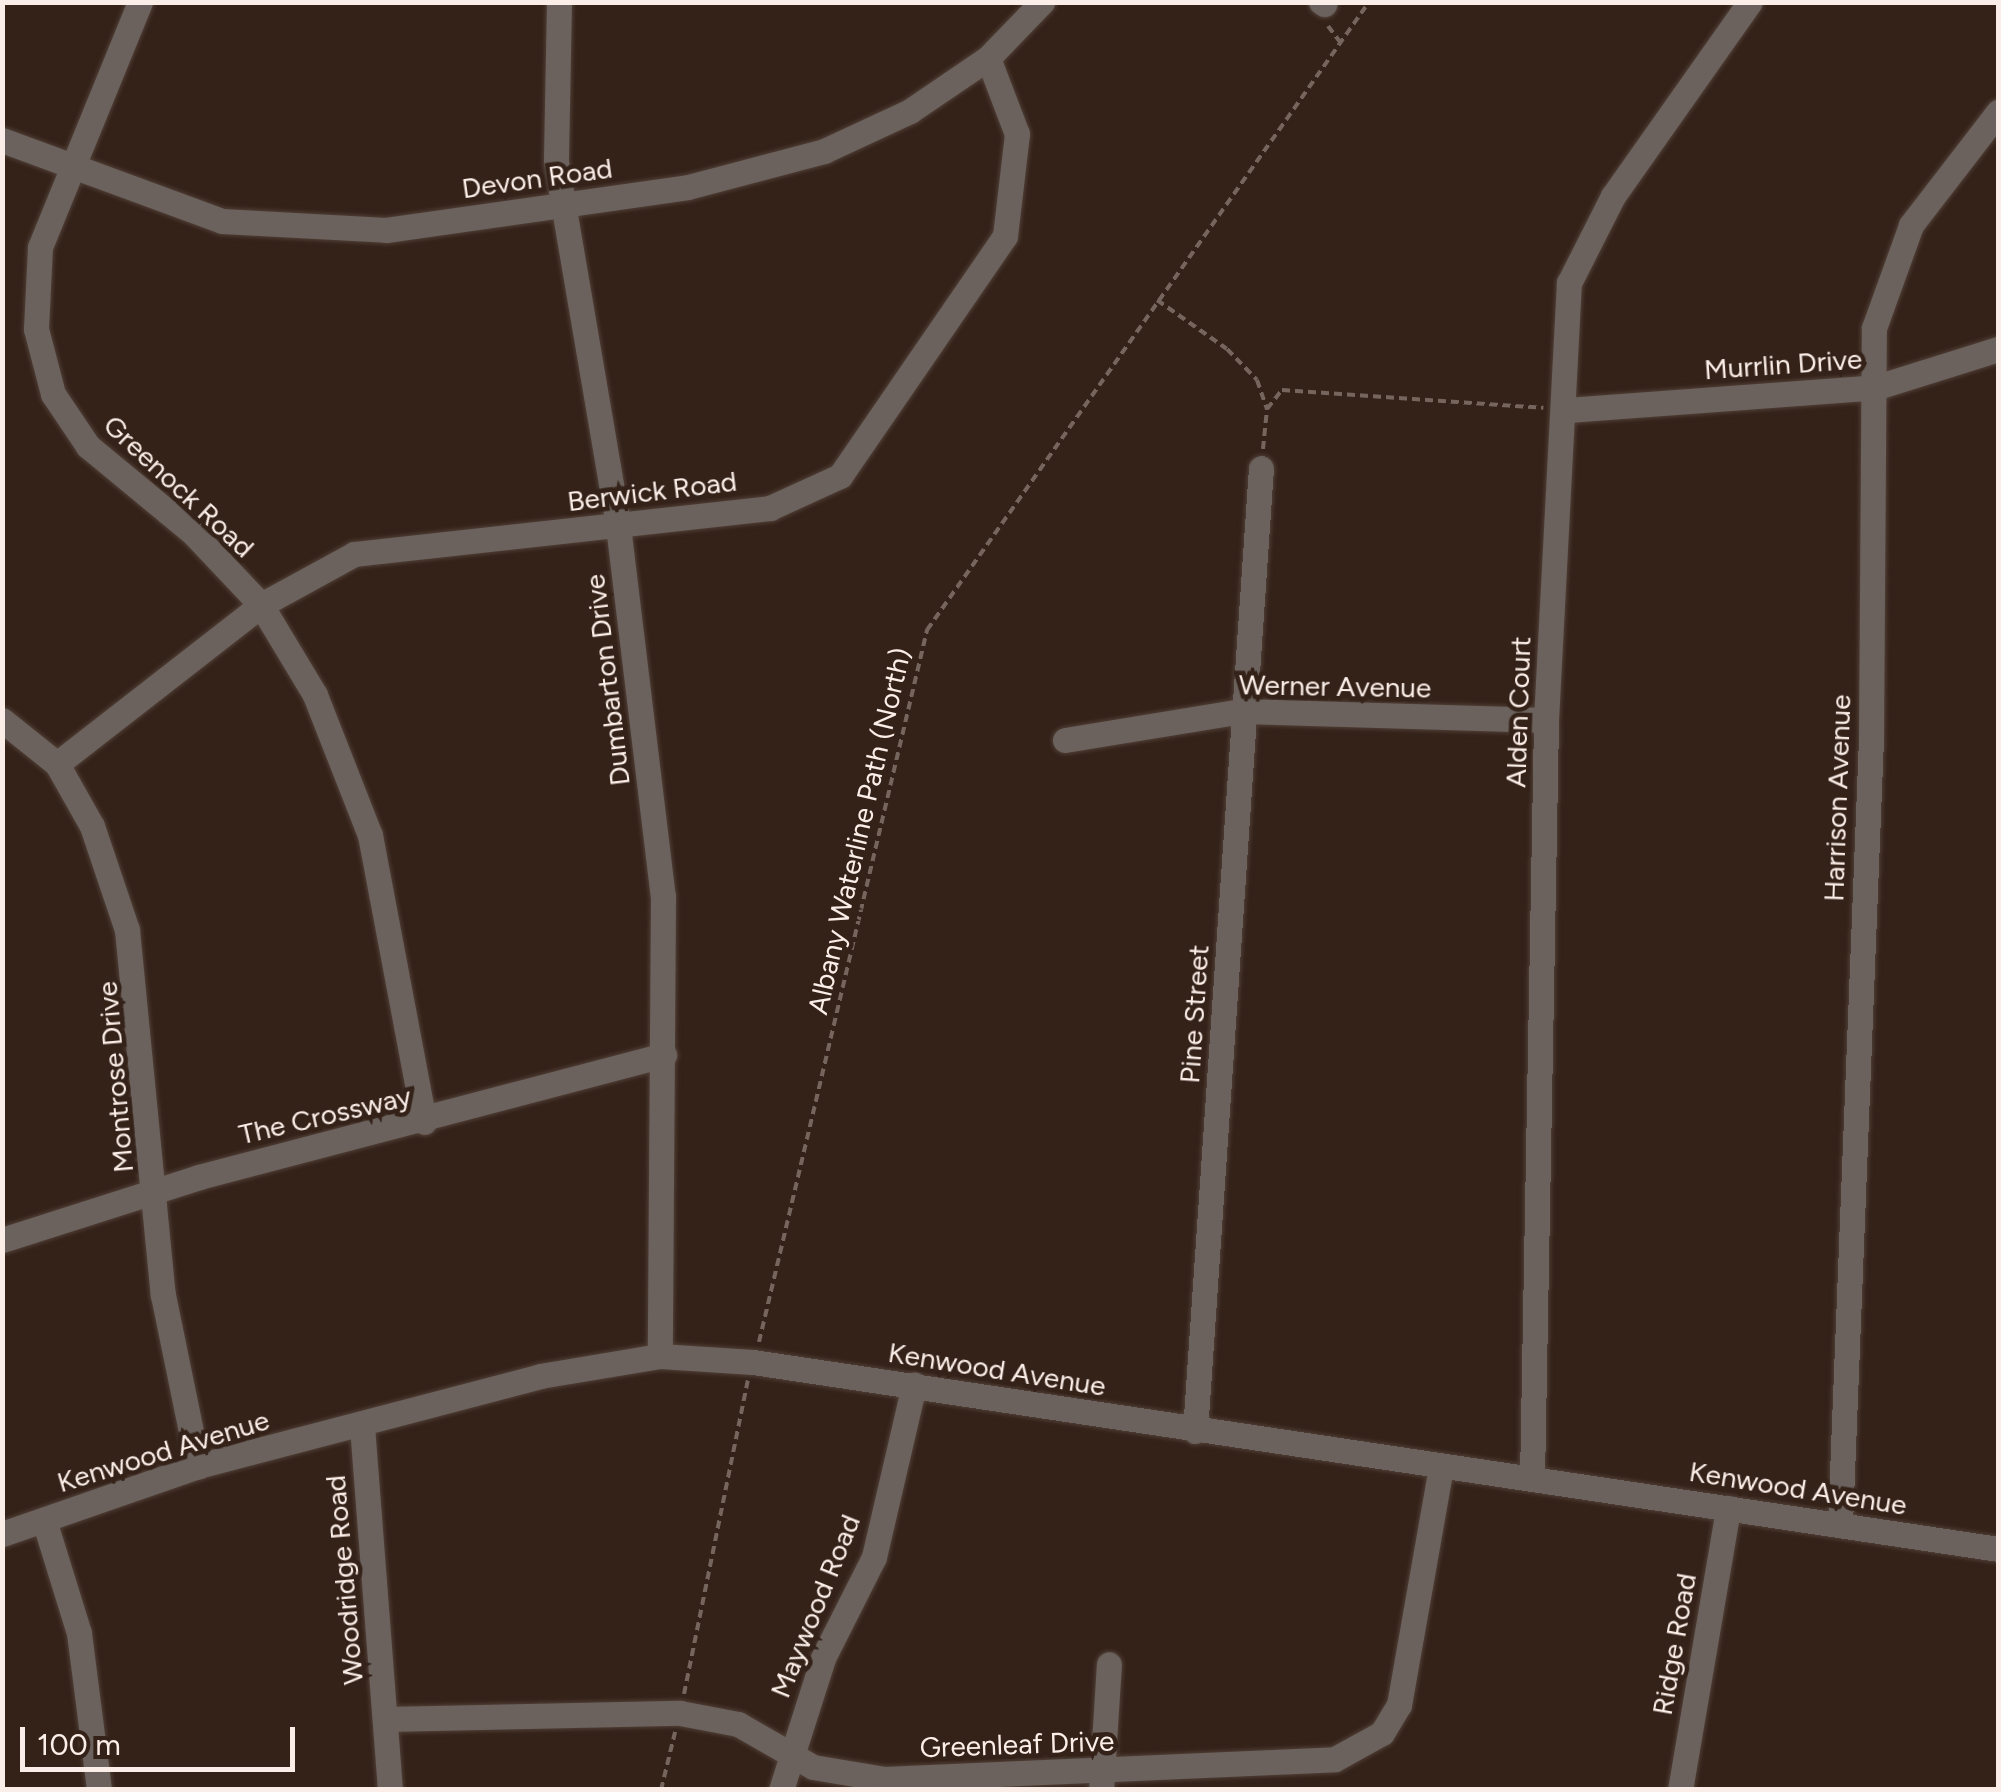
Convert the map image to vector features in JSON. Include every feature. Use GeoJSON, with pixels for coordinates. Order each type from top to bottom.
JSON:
{"type":"FeatureCollection","features":[{"type":"Feature","properties":{"kind":"street","name":"Greenock Road"},"geometry":{"type":"LineString","coordinates":[[140,2],[40,247],[36,294],[52,394],[88,446],[193,533],[261,605],[348,764],[386,900],[424,1122]]}},
{"type":"Feature","properties":{"kind":"street","name":"Dumbarton Drive"},"geometry":{"type":"LineString","coordinates":[[560,2],[552,112],[562,204],[618,526],[664,896],[664,1055],[655,1163],[660,1356]]}},
{"type":"Feature","properties":{"kind":"street","name":"Devon Road"},"geometry":{"type":"LineString","coordinates":[[2,140],[70,170],[282,231],[386,230],[734,178],[824,151],[910,111],[988,58],[1042,2]]}},
{"type":"Feature","properties":{"kind":"street","name":"Alden Court"},"geometry":{"type":"LineString","coordinates":[[1532,1479],[1546,720],[1566,410],[1569,283],[1613,196],[1750,2]]}},
{"type":"Feature","properties":{"kind":"street","name":"Berwick Road"},"geometry":{"type":"LineString","coordinates":[[57,764],[261,605],[354,554],[770,508],[840,476],[1005,236],[1017,134],[988,58]]}},
{"type":"Feature","properties":{"kind":"street","name":"Harrison Avenue"},"geometry":{"type":"LineString","coordinates":[[1840,1524],[1883,285],[1912,225],[1998,112]]}},
{"type":"Feature","properties":{"kind":"street","name":"Murrlin Drive"},"geometry":{"type":"LineString","coordinates":[[1566,410],[1877,387],[1998,349]]}},
{"type":"Feature","properties":{"kind":"street","name":"Pine Street"},"geometry":{"type":"LineString","coordinates":[[1195,1431],[1260,468]]}},
{"type":"Feature","properties":{"kind":"street","name":"Werner Avenue"},"geometry":{"type":"LineString","coordinates":[[1064,740],[1243,711],[1546,720]]}},
{"type":"Feature","properties":{"kind":"street","name":"Montrose Drive"},"geometry":{"type":"LineString","coordinates":[[2,720],[57,764],[92,826],[138,974],[163,1294],[198,1466]]}},
{"type":"Feature","properties":{"kind":"street","name":"The Crossway"},"geometry":{"type":"LineString","coordinates":[[2,1240],[155,1194],[664,1055]]}},
{"type":"Feature","properties":{"kind":"street","name":"Kenwood Avenue"},"geometry":{"type":"LineString","coordinates":[[2,1534],[198,1466],[362,1426],[540,1376],[660,1356],[753,1362],[914,1385],[1195,1431],[1998,1549]]}},
{"type":"Feature","properties":{"kind":"street","name":"Maywood Road"},"geometry":{"type":"LineString","coordinates":[[780,1790],[788,1757],[874,1557],[914,1385]]}},
{"type":"Feature","properties":{"kind":"street","name":"Woodridge Road"},"geometry":{"type":"LineString","coordinates":[[362,1426],[390,1790]]}},
{"type":"Feature","properties":{"kind":"street","name":"Greenleaf Drive"},"geometry":{"type":"LineString","coordinates":[[386,1719],[680,1714],[738,1724],[788,1757],[885,1778],[1103,1780],[1308,1764],[1382,1733],[1405,1685],[1441,1467]]}},
{"type":"Feature","properties":{"kind":"street","name":"Ridge Road"},"geometry":{"type":"LineString","coordinates":[[1680,1790],[1728,1508]]}},
{"type":"Feature","properties":{"kind":"street"},"geometry":{"type":"LineString","coordinates":[[44,1520],[79,1632],[99,1790]]}},
{"type":"Feature","properties":{"kind":"street"},"geometry":{"type":"LineString","coordinates":[[1103,1780],[1109,1664]]}},
{"type":"Feature","properties":{"kind":"path","name":"Albany Waterline Path (North)"},"geometry":{"type":"LineString","coordinates":[[661,1790],[753,1362],[927,630],[1369,2]]}},
{"type":"Feature","properties":{"kind":"path"},"geometry":{"type":"LineString","coordinates":[[1158,300],[1227,349],[1257,380],[1267,409],[1260,468]]}},
{"type":"Feature","properties":{"kind":"path"},"geometry":{"type":"LineString","coordinates":[[1267,409],[1282,390],[1566,410]]}}]}
